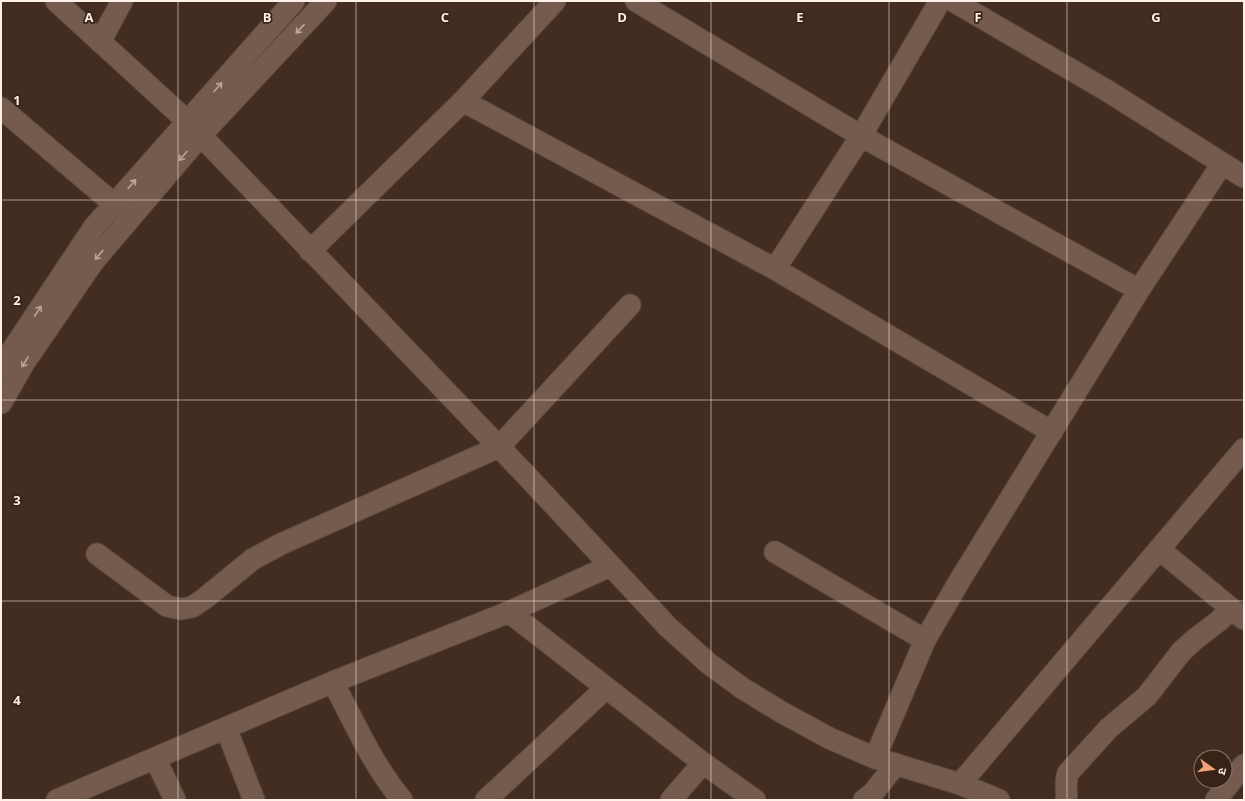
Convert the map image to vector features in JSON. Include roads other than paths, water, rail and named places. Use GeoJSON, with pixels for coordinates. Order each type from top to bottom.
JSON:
{"type":"FeatureCollection","features":[{"type":"Feature","properties":{"kind":"street"},"geometry":{"type":"LineString","coordinates":[[56,1],[194,128],[499,447],[668,627],[708,663],[736,684],[816,731],[875,758],[960,784],[999,800]]}},
{"type":"Feature","properties":{"kind":"street"},"geometry":{"type":"LineString","coordinates":[[100,42],[122,1]]}},
{"type":"Feature","properties":{"kind":"street"},"geometry":{"type":"LineString","coordinates":[[1,403],[24,363],[92,262],[194,128],[294,1]]}},
{"type":"Feature","properties":{"kind":"street"},"geometry":{"type":"LineString","coordinates":[[1,367],[94,227],[114,204],[326,1]]}},
{"type":"Feature","properties":{"kind":"street"},"geometry":{"type":"LineString","coordinates":[[310,251],[463,101],[555,1]]}},
{"type":"Feature","properties":{"kind":"street"},"geometry":{"type":"LineString","coordinates":[[636,1],[861,136],[1139,290]]}},
{"type":"Feature","properties":{"kind":"street"},"geometry":{"type":"LineString","coordinates":[[775,269],[861,136],[940,1]]}},
{"type":"Feature","properties":{"kind":"street"},"geometry":{"type":"LineString","coordinates":[[953,1],[1106,90],[1244,177]]}},
{"type":"Feature","properties":{"kind":"street"},"geometry":{"type":"LineString","coordinates":[[463,101],[775,269],[1052,432]]}},
{"type":"Feature","properties":{"kind":"street"},"geometry":{"type":"LineString","coordinates":[[1,108],[114,204]]}},
{"type":"Feature","properties":{"kind":"street"},"geometry":{"type":"LineString","coordinates":[[875,758],[925,640],[960,580],[1139,290],[1222,164]]}},
{"type":"Feature","properties":{"kind":"street"},"geometry":{"type":"LineString","coordinates":[[97,554],[167,606],[181,609],[192,606],[204,599],[230,577],[260,555],[499,447],[630,305]]}},
{"type":"Feature","properties":{"kind":"street"},"geometry":{"type":"LineString","coordinates":[[960,784],[1244,449]]}},
{"type":"Feature","properties":{"kind":"street"},"geometry":{"type":"LineString","coordinates":[[1066,800],[1067,793],[1065,780],[1068,773],[1109,728],[1146,696],[1181,652],[1194,640],[1220,620],[1238,613],[1159,549]]}},
{"type":"Feature","properties":{"kind":"street"},"geometry":{"type":"LineString","coordinates":[[774,552],[925,640]]}},
{"type":"Feature","properties":{"kind":"street"},"geometry":{"type":"LineString","coordinates":[[57,800],[82,796],[155,758],[334,682],[509,612],[610,566]]}},
{"type":"Feature","properties":{"kind":"street"},"geometry":{"type":"LineString","coordinates":[[509,612],[703,763],[755,800]]}},
{"type":"Feature","properties":{"kind":"street"},"geometry":{"type":"LineString","coordinates":[[334,682],[372,755],[391,787],[402,800]]}},
{"type":"Feature","properties":{"kind":"street"},"geometry":{"type":"LineString","coordinates":[[498,796],[606,688]]}},
{"type":"Feature","properties":{"kind":"street"},"geometry":{"type":"LineString","coordinates":[[226,728],[254,800]]}},
{"type":"Feature","properties":{"kind":"street"},"geometry":{"type":"LineString","coordinates":[[155,758],[175,800]]}},
{"type":"Feature","properties":{"kind":"street"},"geometry":{"type":"LineString","coordinates":[[671,800],[703,763]]}},
{"type":"Feature","properties":{"kind":"street"},"geometry":{"type":"LineString","coordinates":[[864,800],[873,793],[896,764]]}},
{"type":"Feature","properties":{"kind":"street"},"geometry":{"type":"LineString","coordinates":[[1216,800],[1244,765]]}}]}
